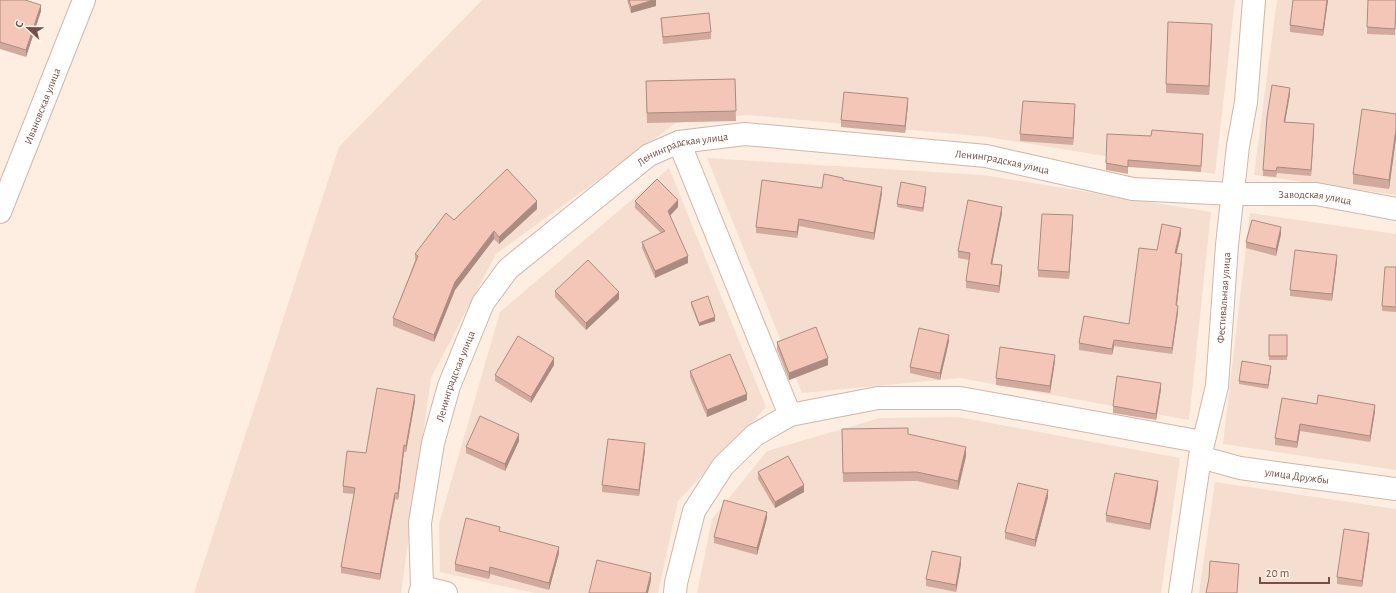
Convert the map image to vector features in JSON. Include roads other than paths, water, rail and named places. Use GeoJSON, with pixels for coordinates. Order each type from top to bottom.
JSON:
{"type":"FeatureCollection","features":[{"type":"Feature","properties":{"kind":"street","name":"Ивановская улица"},"geometry":{"type":"LineString","coordinates":[[0,212],[84,0]]}},
{"type":"Feature","properties":{"kind":"street","name":"Фестивальная улица"},"geometry":{"type":"LineString","coordinates":[[1180,593],[1202,450],[1217,386],[1227,245],[1238,146],[1246,102],[1254,0]]}},
{"type":"Feature","properties":{"kind":"street","name":"Ленинградская улица"},"geometry":{"type":"LineString","coordinates":[[421,590],[420,523],[433,443],[449,386],[483,302],[508,269],[649,155],[679,142],[745,134],[986,156],[1133,189],[1232,194]]}},
{"type":"Feature","properties":{"kind":"street"},"geometry":{"type":"LineString","coordinates":[[679,142],[790,415]]}},
{"type":"Feature","properties":{"kind":"street","name":"Заводская улица"},"geometry":{"type":"LineString","coordinates":[[1232,194],[1316,194],[1396,209]]}},
{"type":"Feature","properties":{"kind":"street","name":"улица Дружбы"},"geometry":{"type":"LineString","coordinates":[[675,593],[676,583],[694,511],[723,466],[756,435],[790,415],[878,398],[960,398],[1202,450],[1240,468],[1396,489]]}},
{"type":"Feature","properties":{"kind":"street"},"geometry":{"type":"LineString","coordinates":[[421,590],[446,593]]}}]}
